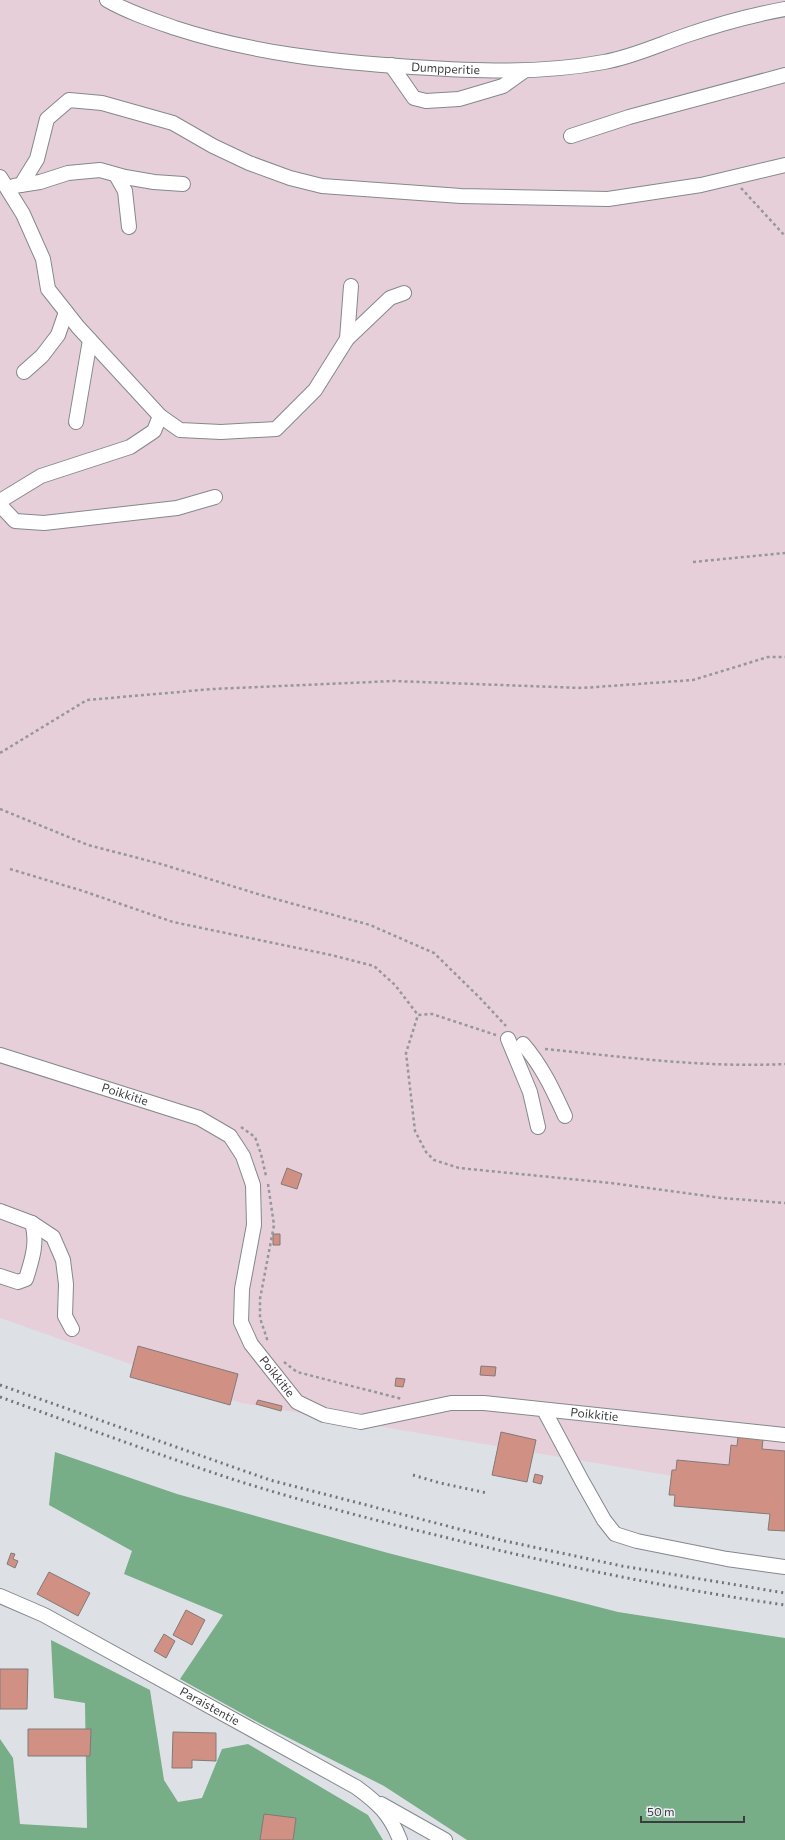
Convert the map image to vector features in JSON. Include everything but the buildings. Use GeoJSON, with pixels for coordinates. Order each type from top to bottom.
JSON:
{"type":"FeatureCollection","features":[{"type":"Feature","properties":{"kind":"street","name":"Dumpperitie"},"geometry":{"type":"LineString","coordinates":[[107,0],[153,21],[233,45],[327,60],[502,71],[567,68],[606,62],[653,48],[686,35],[785,8]]}},
{"type":"Feature","properties":{"kind":"street"},"geometry":{"type":"LineString","coordinates":[[391,65],[414,98],[426,101],[459,99],[503,86],[525,71]]}},
{"type":"Feature","properties":{"kind":"street"},"geometry":{"type":"LineString","coordinates":[[570,136],[629,117],[785,75]]}},
{"type":"Feature","properties":{"kind":"street"},"geometry":{"type":"LineString","coordinates":[[21,185],[37,159],[47,119],[69,100],[102,103],[173,123],[213,146],[249,163],[290,178],[322,186],[461,196],[608,199],[701,185],[785,165]]}},
{"type":"Feature","properties":{"kind":"street"},"geometry":{"type":"LineString","coordinates":[[3,182],[21,185],[40,182],[68,173],[100,170],[116,175],[154,182],[183,184]]}},
{"type":"Feature","properties":{"kind":"street"},"geometry":{"type":"LineString","coordinates":[[116,175],[125,191],[129,227]]}},
{"type":"Feature","properties":{"kind":"street"},"geometry":{"type":"LineString","coordinates":[[3,182],[23,214],[43,259],[48,289],[90,340],[160,416],[180,430],[221,432],[276,429],[315,390],[347,339],[390,298],[404,294]]}},
{"type":"Feature","properties":{"kind":"street"},"geometry":{"type":"LineString","coordinates":[[347,339],[351,286]]}},
{"type":"Feature","properties":{"kind":"street"},"geometry":{"type":"LineString","coordinates":[[24,372],[42,356],[58,335],[66,312]]}},
{"type":"Feature","properties":{"kind":"street"},"geometry":{"type":"LineString","coordinates":[[76,422],[90,340]]}},
{"type":"Feature","properties":{"kind":"street"},"geometry":{"type":"LineString","coordinates":[[0,501],[41,476],[130,447],[154,431],[160,416]]}},
{"type":"Feature","properties":{"kind":"street"},"geometry":{"type":"LineString","coordinates":[[0,505],[15,521],[44,523],[177,508],[215,497]]}},
{"type":"Feature","properties":{"kind":"street"},"geometry":{"type":"LineString","coordinates":[[508,1033],[530,1092],[538,1126]]}},
{"type":"Feature","properties":{"kind":"street"},"geometry":{"type":"LineString","coordinates":[[523,1044],[534,1056],[550,1082],[565,1116]]}},
{"type":"Feature","properties":{"kind":"street","name":"Poikkitie"},"geometry":{"type":"LineString","coordinates":[[0,1054],[199,1118],[230,1136],[243,1156],[252,1185],[254,1225],[242,1290],[240,1322],[250,1344],[297,1402],[324,1415],[361,1422],[451,1403],[484,1403],[785,1435]]}},
{"type":"Feature","properties":{"kind":"street"},"geometry":{"type":"LineString","coordinates":[[0,1211],[32,1223],[53,1237],[63,1260],[66,1284],[65,1316],[72,1329]]}},
{"type":"Feature","properties":{"kind":"street"},"geometry":{"type":"LineString","coordinates":[[0,1276],[18,1282],[26,1279],[34,1256],[36,1234],[32,1223]]}},
{"type":"Feature","properties":{"kind":"street"},"geometry":{"type":"LineString","coordinates":[[544,1410],[604,1520],[615,1534],[637,1541],[667,1547],[785,1568]]}},
{"type":"Feature","properties":{"kind":"street","name":"Paraistentie"},"geometry":{"type":"LineString","coordinates":[[0,1596],[44,1615],[356,1788],[378,1803],[395,1827],[400,1840]]}},
{"type":"Feature","properties":{"kind":"street"},"geometry":{"type":"LineString","coordinates":[[378,1803],[445,1840]]}},
{"type":"Feature","properties":{"kind":"path"},"geometry":{"type":"LineString","coordinates":[[731,178],[785,236]]}},
{"type":"Feature","properties":{"kind":"path"},"geometry":{"type":"LineString","coordinates":[[693,562],[785,552]]}},
{"type":"Feature","properties":{"kind":"path"},"geometry":{"type":"LineString","coordinates":[[0,754],[87,700],[212,689],[394,681],[582,688],[693,680],[768,657],[785,657]]}},
{"type":"Feature","properties":{"kind":"path"},"geometry":{"type":"LineString","coordinates":[[0,809],[88,845],[161,864],[262,895],[370,925],[434,953],[480,998],[508,1033]]}},
{"type":"Feature","properties":{"kind":"path"},"geometry":{"type":"LineString","coordinates":[[10,869],[173,922],[332,955],[374,966],[395,985],[418,1015]]}},
{"type":"Feature","properties":{"kind":"path"},"geometry":{"type":"LineString","coordinates":[[237,1123],[255,1137],[261,1154],[271,1200],[274,1225],[260,1299],[260,1318],[268,1343],[272,1348]]}},
{"type":"Feature","properties":{"kind":"path"},"geometry":{"type":"LineString","coordinates":[[280,1357],[297,1372],[389,1397],[407,1400]]}},
{"type":"Feature","properties":{"kind":"shaded area"},"geometry":{"type":"Polygon","coordinates":[[[0,0],[785,0],[785,1495],[241,1403],[0,1318],[0,0]]]}},
{"type":"Feature","properties":{"kind":"green space"},"geometry":{"type":"Polygon","coordinates":[[[55,1452],[177,1494],[388,1553],[618,1612],[785,1638],[785,1840],[467,1840],[384,1786],[261,1724],[180,1679],[223,1615],[124,1574],[132,1551],[49,1505],[55,1452]]]}},
{"type":"Feature","properties":{"kind":"green space"},"geometry":{"type":"Polygon","coordinates":[[[51,1640],[150,1690],[164,1780],[178,1802],[202,1798],[222,1749],[248,1744],[368,1815],[383,1840],[0,1840],[0,1739],[13,1758],[20,1824],[87,1828],[85,1703],[54,1698],[51,1640]]]}},
{"type":"Feature","properties":{"kind":"railway"},"geometry":{"type":"LineString","coordinates":[[0,1385],[270,1480],[505,1541],[622,1566],[785,1593]]}},
{"type":"Feature","properties":{"kind":"railway"},"geometry":{"type":"LineString","coordinates":[[0,1397],[146,1450],[235,1480],[361,1516],[479,1546],[566,1565],[653,1583],[785,1605]]}},
{"type":"Feature","properties":{"kind":"railway"},"geometry":{"type":"LineString","coordinates":[[413,1475],[440,1483],[487,1493]]}}]}
